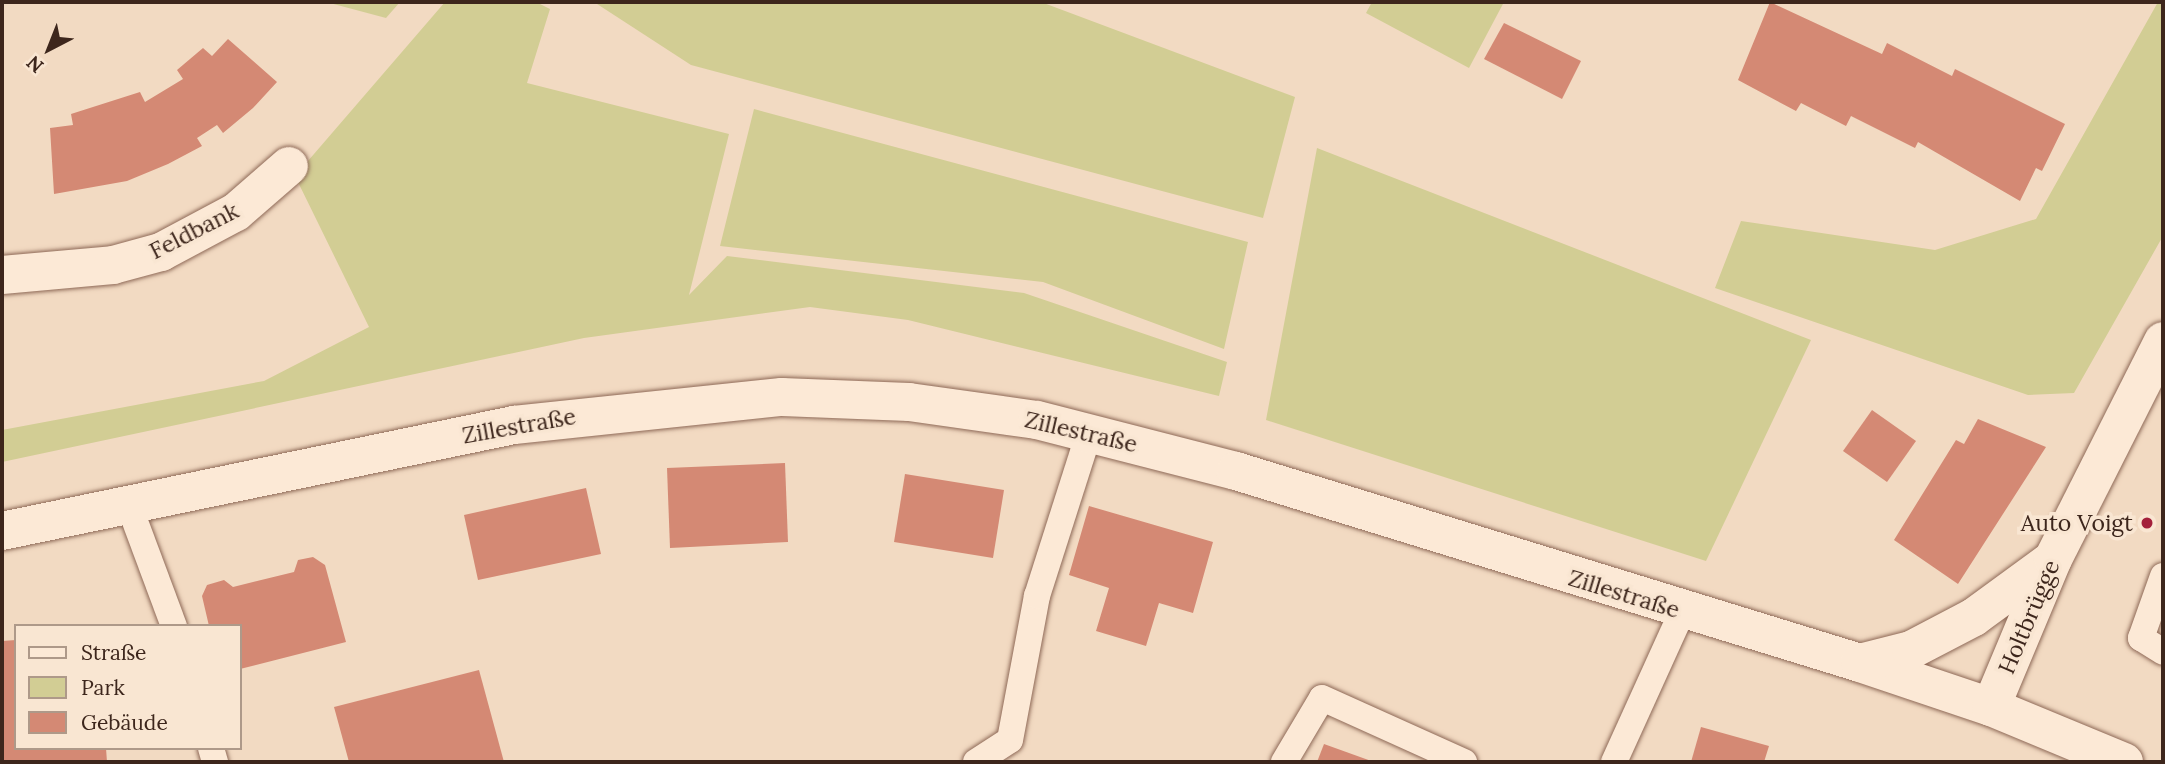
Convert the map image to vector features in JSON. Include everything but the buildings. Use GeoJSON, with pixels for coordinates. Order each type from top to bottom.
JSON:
{"type":"FeatureCollection","features":[{"type":"Feature","properties":{"kind":"main road","name":"Feldbank"},"geometry":{"type":"LineString","coordinates":[[2,275],[113,265],[161,253],[236,212],[289,166]]}},
{"type":"Feature","properties":{"kind":"main road","name":"Holtbrügge"},"geometry":{"type":"LineString","coordinates":[[1992,707],[2053,559],[2163,341]]}},
{"type":"Feature","properties":{"kind":"main road","name":"Zillestraße"},"geometry":{"type":"LineString","coordinates":[[2,531],[130,508],[514,425],[641,407],[782,397],[909,402],[1089,433],[1236,471],[1682,612],[1860,663],[1992,707],[2124,762]]}},
{"type":"Feature","properties":{"kind":"main road"},"geometry":{"type":"LineString","coordinates":[[1860,663],[1911,650],[1974,617],[2053,559]]}},
{"type":"Feature","properties":{"kind":"lane"},"geometry":{"type":"LineString","coordinates":[[976,762],[1010,740],[1037,596],[1089,433]]}},
{"type":"Feature","properties":{"kind":"lane"},"geometry":{"type":"LineString","coordinates":[[130,508],[173,624]]}},
{"type":"Feature","properties":{"kind":"lane"},"geometry":{"type":"LineString","coordinates":[[2163,576],[2141,638],[2163,652]]}},
{"type":"Feature","properties":{"kind":"lane"},"geometry":{"type":"LineString","coordinates":[[1614,762],[1682,612]]}},
{"type":"Feature","properties":{"kind":"lane"},"geometry":{"type":"LineString","coordinates":[[1284,762],[1322,698],[1464,762]]}},
{"type":"Feature","properties":{"kind":"green space"},"geometry":{"type":"Polygon","coordinates":[[[326,2],[400,2],[386,18],[326,2]]]}},
{"type":"Feature","properties":{"kind":"green space"},"geometry":{"type":"Polygon","coordinates":[[[445,2],[536,2],[550,9],[527,83],[729,134],[689,295],[727,256],[1024,293],[1227,362],[1219,396],[908,320],[810,307],[584,338],[2,462],[2,430],[264,381],[369,327],[295,176],[445,2]]]}},
{"type":"Feature","properties":{"kind":"green space"},"geometry":{"type":"Polygon","coordinates":[[[594,2],[1041,2],[1295,97],[1263,218],[691,65],[594,2]]]}},
{"type":"Feature","properties":{"kind":"green space"},"geometry":{"type":"Polygon","coordinates":[[[1372,2],[1504,2],[1469,68],[1366,13],[1372,2]]]}},
{"type":"Feature","properties":{"kind":"green space"},"geometry":{"type":"Polygon","coordinates":[[[2158,2],[2163,2],[2163,236],[2074,393],[2028,395],[1715,288],[1741,221],[1935,250],[2036,219],[2158,2]]]}},
{"type":"Feature","properties":{"kind":"green space"},"geometry":{"type":"Polygon","coordinates":[[[754,109],[1248,242],[1224,349],[1043,282],[720,246],[754,109]]]}},
{"type":"Feature","properties":{"kind":"green space"},"geometry":{"type":"Polygon","coordinates":[[[1317,148],[1811,340],[1706,561],[1266,420],[1317,148]]]}},
{"type":"Feature","properties":{"kind":"place","name":"Auto Voigt"},"geometry":{"type":"Point","coordinates":[2147,523]}}]}
